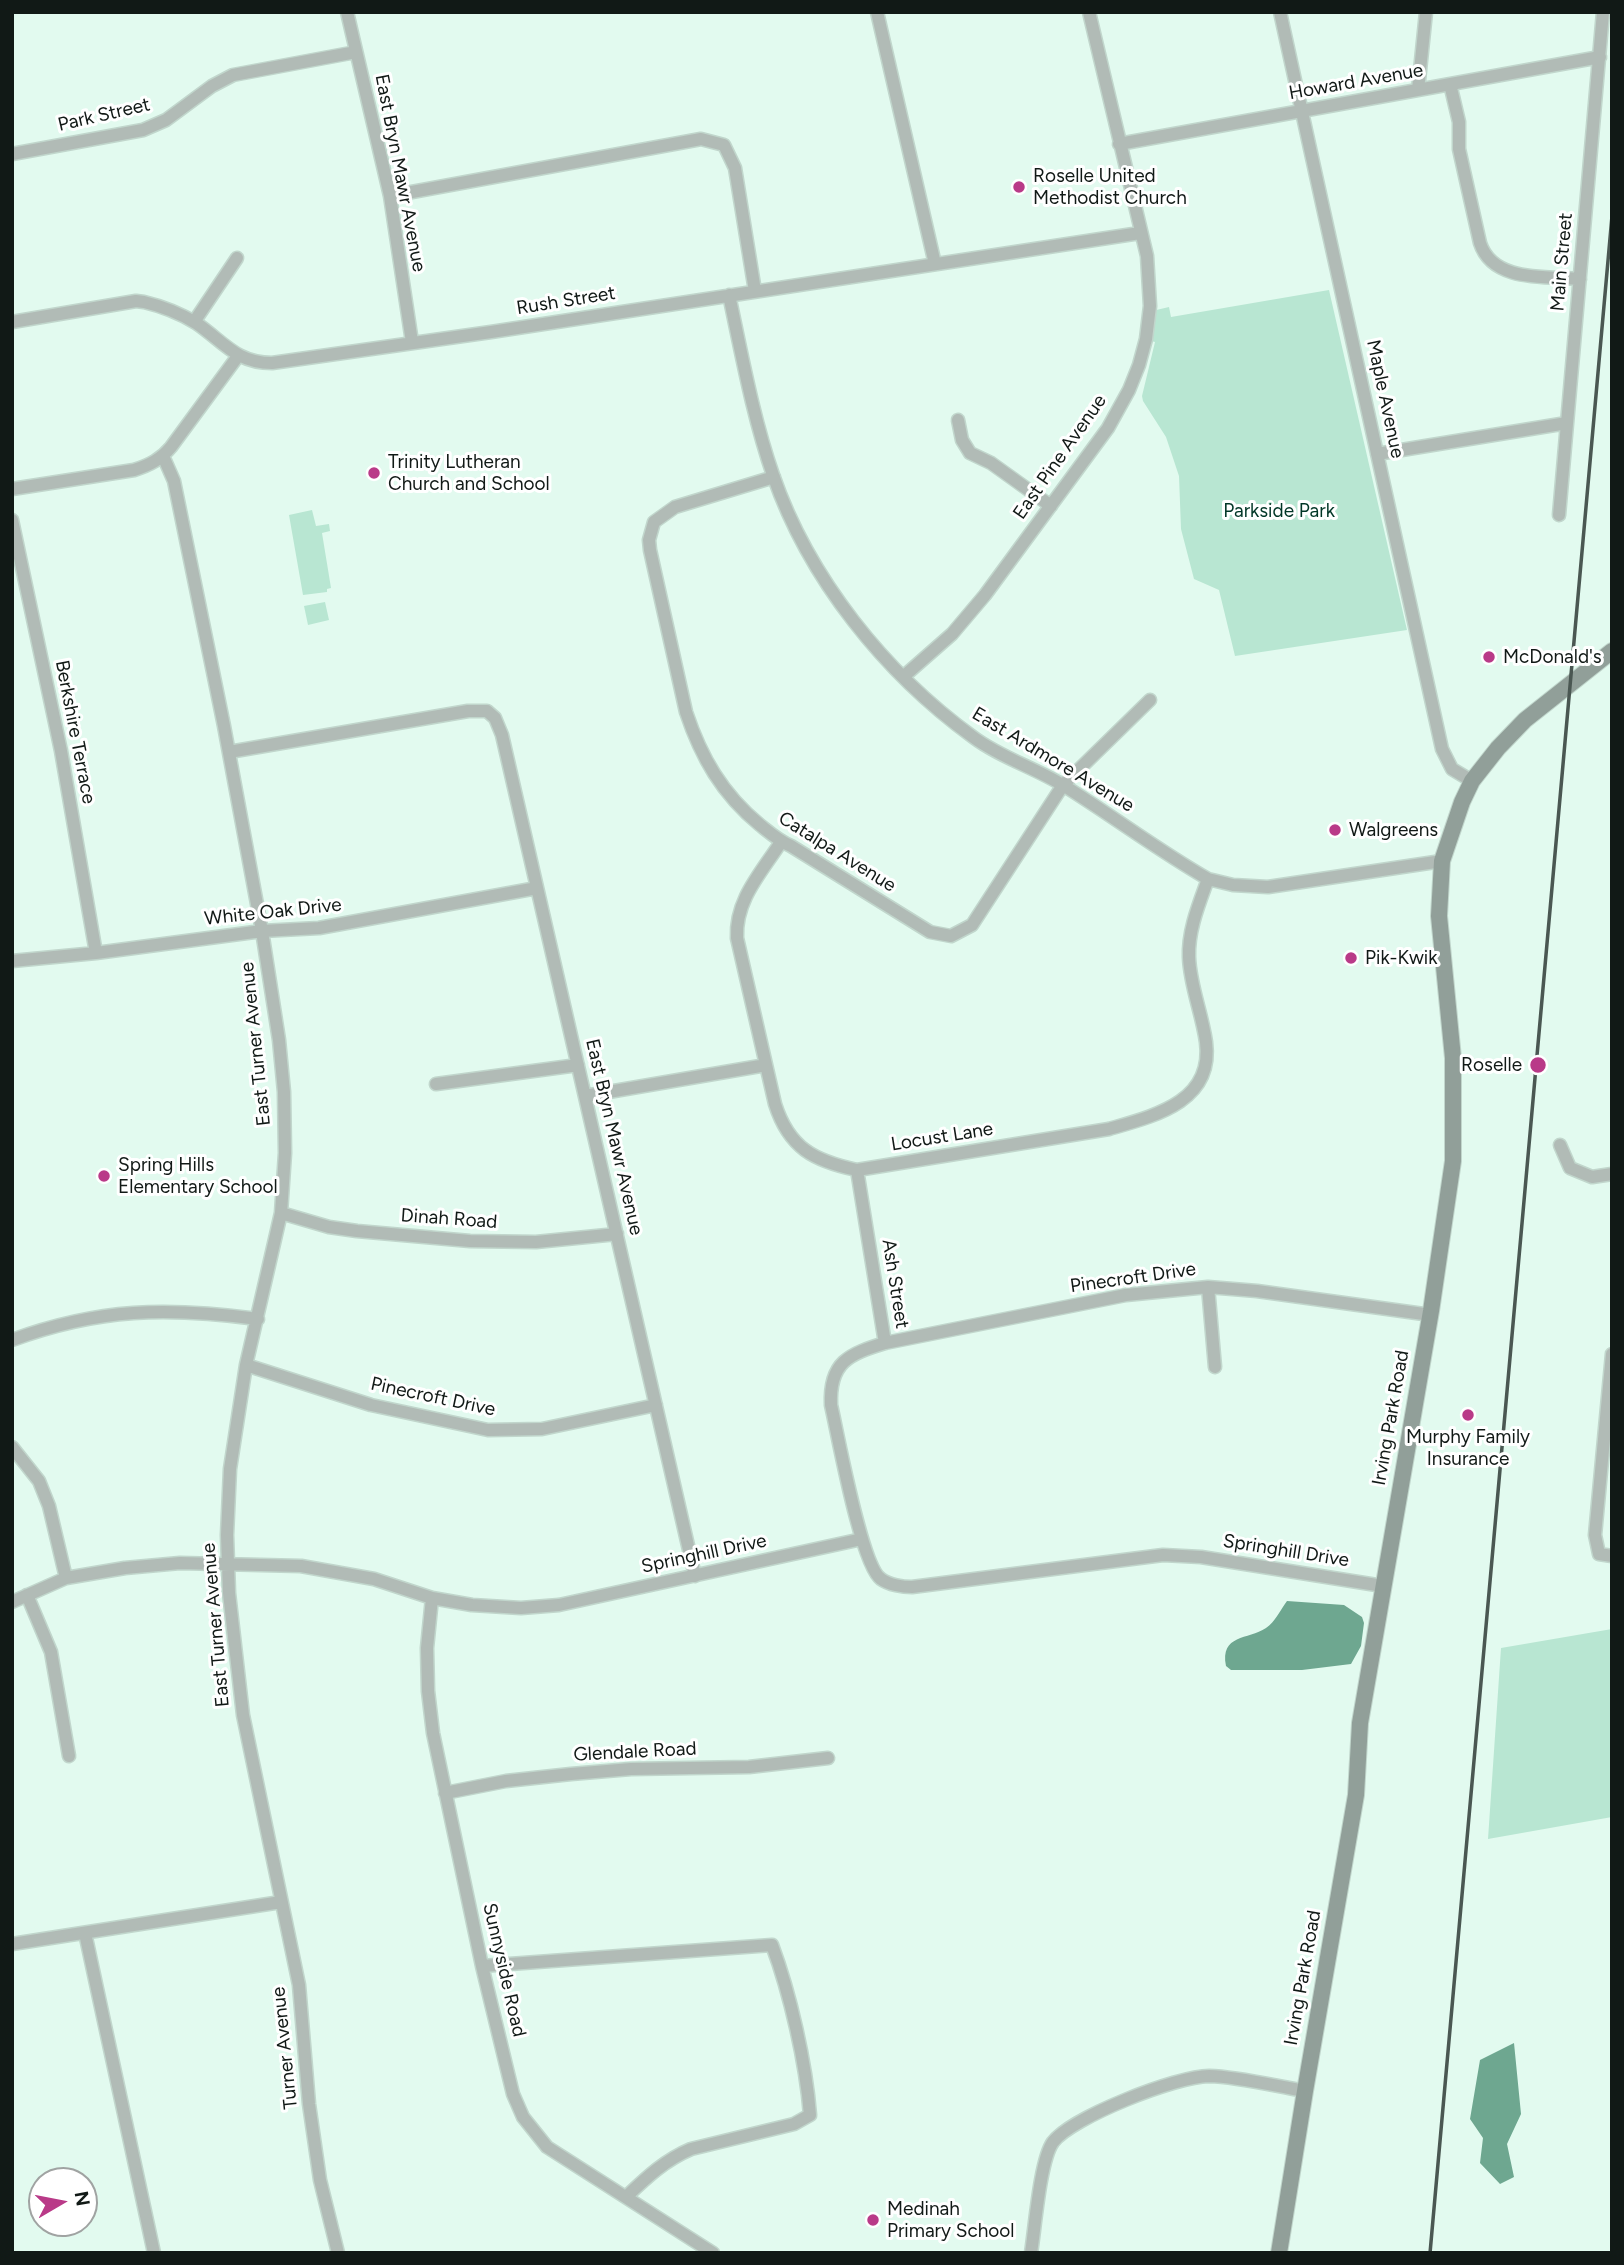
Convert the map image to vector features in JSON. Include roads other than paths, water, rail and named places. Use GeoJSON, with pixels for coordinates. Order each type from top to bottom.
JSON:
{"type":"FeatureCollection","features":[{"type":"Feature","properties":{"kind":"main road","name":"Irving Park Road"},"geometry":{"type":"LineString","coordinates":[[1279,2253],[1356,1795],[1360,1723],[1431,1315],[1451,1177],[1453,1058],[1439,916],[1442,861],[1472,781],[1498,748],[1525,720],[1612,651]]}},
{"type":"Feature","properties":{"kind":"street","name":"East Bryn Mawr Avenue"},"geometry":{"type":"LineString","coordinates":[[347,12],[390,196],[412,342]]}},
{"type":"Feature","properties":{"kind":"street"},"geometry":{"type":"LineString","coordinates":[[877,12],[935,264]]}},
{"type":"Feature","properties":{"kind":"street","name":"East Pine Avenue"},"geometry":{"type":"LineString","coordinates":[[903,677],[938,648],[964,621],[1051,506],[1108,428],[1139,365],[1146,339],[1150,306],[1147,256],[1089,12]]}},
{"type":"Feature","properties":{"kind":"street","name":"Maple Avenue"},"geometry":{"type":"LineString","coordinates":[[1280,12],[1442,749],[1452,769],[1472,781]]}},
{"type":"Feature","properties":{"kind":"street"},"geometry":{"type":"LineString","coordinates":[[1418,90],[1426,12]]}},
{"type":"Feature","properties":{"kind":"street","name":"Main Street"},"geometry":{"type":"LineString","coordinates":[[1559,515],[1603,12]]}},
{"type":"Feature","properties":{"kind":"street","name":"Park Street"},"geometry":{"type":"LineString","coordinates":[[12,154],[143,130],[166,120],[212,86],[233,75],[356,52]]}},
{"type":"Feature","properties":{"kind":"street","name":"Howard Avenue"},"geometry":{"type":"LineString","coordinates":[[1119,144],[1600,57]]}},
{"type":"Feature","properties":{"kind":"street"},"geometry":{"type":"LineString","coordinates":[[1451,84],[1460,122],[1459,149],[1480,243],[1486,256],[1495,266],[1507,272],[1580,279]]}},
{"type":"Feature","properties":{"kind":"street"},"geometry":{"type":"LineString","coordinates":[[390,196],[701,139],[724,145],[735,168],[755,291]]}},
{"type":"Feature","properties":{"kind":"street","name":"Rush Street"},"geometry":{"type":"LineString","coordinates":[[12,322],[136,301],[154,304],[194,322],[238,356],[257,363],[285,362],[1140,233]]}},
{"type":"Feature","properties":{"kind":"street"},"geometry":{"type":"LineString","coordinates":[[194,322],[237,258]]}},
{"type":"Feature","properties":{"kind":"street","name":"East Ardmore Avenue"},"geometry":{"type":"LineString","coordinates":[[729,295],[758,424],[774,477],[801,535],[830,586],[860,628],[903,677],[973,737],[998,753],[1063,785],[1208,879],[1233,885],[1268,887],[1442,861]]}},
{"type":"Feature","properties":{"kind":"street"},"geometry":{"type":"LineString","coordinates":[[12,489],[147,466],[163,456],[238,356]]}},
{"type":"Feature","properties":{"kind":"street"},"geometry":{"type":"LineString","coordinates":[[958,420],[962,440],[970,453],[991,463],[1051,506]]}},
{"type":"Feature","properties":{"kind":"street"},"geometry":{"type":"LineString","coordinates":[[1377,454],[1567,423]]}},
{"type":"Feature","properties":{"kind":"street","name":"East Turner Avenue"},"geometry":{"type":"LineString","coordinates":[[163,456],[174,481],[229,752],[262,931],[284,1092],[285,1153],[281,1213],[246,1365],[230,1469],[228,1564],[233,1642],[243,1715],[267,1839]]}},
{"type":"Feature","properties":{"kind":"street","name":"Catalpa Avenue"},"geometry":{"type":"LineString","coordinates":[[774,477],[675,508],[654,522],[649,540],[650,550],[686,712],[706,761],[722,787],[749,816],[781,842],[919,926],[942,936],[951,936],[972,925],[1063,785],[1150,700]]}},
{"type":"Feature","properties":{"kind":"street","name":"Berkshire Terrace"},"geometry":{"type":"LineString","coordinates":[[12,520],[61,751],[96,953]]}},
{"type":"Feature","properties":{"kind":"street","name":"East Bryn Mawr Avenue"},"geometry":{"type":"LineString","coordinates":[[229,752],[468,711],[487,711],[495,718],[502,735],[695,1576]]}},
{"type":"Feature","properties":{"kind":"street","name":"Locust Lane"},"geometry":{"type":"LineString","coordinates":[[781,842],[746,895],[740,906],[737,922],[737,938],[766,1065],[779,1118],[802,1150],[828,1164],[857,1170],[1108,1129],[1141,1120],[1184,1099],[1199,1083],[1205,1065],[1206,1044],[1189,955],[1193,922],[1208,879]]}},
{"type":"Feature","properties":{"kind":"street","name":"White Oak Drive"},"geometry":{"type":"LineString","coordinates":[[12,961],[262,931],[318,928],[537,888]]}},
{"type":"Feature","properties":{"kind":"street"},"geometry":{"type":"LineString","coordinates":[[436,1084],[578,1065]]}},
{"type":"Feature","properties":{"kind":"street"},"geometry":{"type":"LineString","coordinates":[[585,1096],[766,1065]]}},
{"type":"Feature","properties":{"kind":"street"},"geometry":{"type":"LineString","coordinates":[[1560,1145],[1570,1168],[1592,1177],[1612,1174]]}},
{"type":"Feature","properties":{"kind":"street","name":"Ash Street"},"geometry":{"type":"LineString","coordinates":[[857,1170],[885,1343],[856,1352],[840,1363],[830,1390],[831,1405],[862,1539]]}},
{"type":"Feature","properties":{"kind":"street","name":"Dinah Road"},"geometry":{"type":"LineString","coordinates":[[281,1213],[329,1227],[470,1241],[536,1242],[617,1234]]}},
{"type":"Feature","properties":{"kind":"street"},"geometry":{"type":"LineString","coordinates":[[1208,1287],[1214,1367]]}},
{"type":"Feature","properties":{"kind":"street","name":"Pinecroft Drive"},"geometry":{"type":"LineString","coordinates":[[885,1343],[1126,1295],[1208,1287],[1257,1291],[1431,1315]]}},
{"type":"Feature","properties":{"kind":"street"},"geometry":{"type":"LineString","coordinates":[[12,1340],[74,1320],[139,1311],[206,1312],[258,1319]]}},
{"type":"Feature","properties":{"kind":"street"},"geometry":{"type":"LineString","coordinates":[[1605,1555],[1595,1535],[1612,1354]]}},
{"type":"Feature","properties":{"kind":"street","name":"Pinecroft Drive"},"geometry":{"type":"LineString","coordinates":[[246,1365],[371,1405],[488,1430],[542,1429],[656,1405]]}},
{"type":"Feature","properties":{"kind":"street"},"geometry":{"type":"LineString","coordinates":[[12,1447],[39,1481],[49,1506],[66,1578]]}},
{"type":"Feature","properties":{"kind":"street","name":"Springhill Drive"},"geometry":{"type":"LineString","coordinates":[[12,1602],[66,1578],[158,1564],[228,1564],[301,1566],[330,1570],[374,1579],[432,1598],[485,1607],[521,1608],[546,1606],[695,1576],[862,1539],[870,1564],[881,1579],[903,1587],[1163,1555],[1201,1557],[1383,1586]]}},
{"type":"Feature","properties":{"kind":"street"},"geometry":{"type":"LineString","coordinates":[[27,1595],[51,1652],[69,1756]]}},
{"type":"Feature","properties":{"kind":"street","name":"Sunnyside Road"},"geometry":{"type":"LineString","coordinates":[[432,1598],[427,1648],[428,1691],[445,1793],[513,2094],[523,2116],[548,2147],[713,2253]]}},
{"type":"Feature","properties":{"kind":"street","name":"Glendale Road"},"geometry":{"type":"LineString","coordinates":[[445,1793],[506,1781],[571,1774],[631,1769],[749,1767],[828,1758]]}},
{"type":"Feature","properties":{"kind":"street","name":"Turner Avenue"},"geometry":{"type":"LineString","coordinates":[[267,1839],[299,1985],[309,2104],[320,2180],[338,2253]]}},
{"type":"Feature","properties":{"kind":"street"},"geometry":{"type":"LineString","coordinates":[[12,1944],[281,1902]]}},
{"type":"Feature","properties":{"kind":"street"},"geometry":{"type":"LineString","coordinates":[[85,1933],[154,2253]]}},
{"type":"Feature","properties":{"kind":"street"},"geometry":{"type":"LineString","coordinates":[[482,1966],[772,1945],[782,1972],[791,2011],[808,2089],[810,2115],[794,2124],[680,2154],[658,2167],[627,2196]]}},
{"type":"Feature","properties":{"kind":"street"},"geometry":{"type":"LineString","coordinates":[[1031,2253],[1045,2166],[1052,2143],[1071,2125],[1185,2078],[1214,2077],[1305,2091]]}},
{"type":"Feature","properties":{"kind":"street"},"geometry":{"type":"LineString","coordinates":[[688,2253],[695,2239]]}},
{"type":"Feature","properties":{"kind":"railway"},"geometry":{"type":"LineString","coordinates":[[1430,2253],[1612,216]]}},
{"type":"Feature","properties":{"kind":"place","name":"Roselle United Methodist Church"},"geometry":{"type":"Point","coordinates":[1019,187]}},
{"type":"Feature","properties":{"kind":"place","name":"Trinity Lutheran Church and School"},"geometry":{"type":"Point","coordinates":[374,473]}},
{"type":"Feature","properties":{"kind":"place","name":"McDonald's"},"geometry":{"type":"Point","coordinates":[1489,657]}},
{"type":"Feature","properties":{"kind":"place","name":"Walgreens"},"geometry":{"type":"Point","coordinates":[1335,830]}},
{"type":"Feature","properties":{"kind":"place","name":"Pik-Kwik"},"geometry":{"type":"Point","coordinates":[1351,958]}},
{"type":"Feature","properties":{"kind":"place","name":"Roselle"},"geometry":{"type":"Point","coordinates":[1538,1065]}},
{"type":"Feature","properties":{"kind":"place","name":"Spring Hills Elementary School"},"geometry":{"type":"Point","coordinates":[104,1176]}},
{"type":"Feature","properties":{"kind":"place","name":"Murphy Family Insurance"},"geometry":{"type":"Point","coordinates":[1468,1415]}},
{"type":"Feature","properties":{"kind":"place","name":"Medinah Primary School"},"geometry":{"type":"Point","coordinates":[873,2220]}},
{"type":"Feature","properties":{"kind":"park label","name":"Parkside Park"},"geometry":{"type":"Point","coordinates":[1279,511]}}]}
